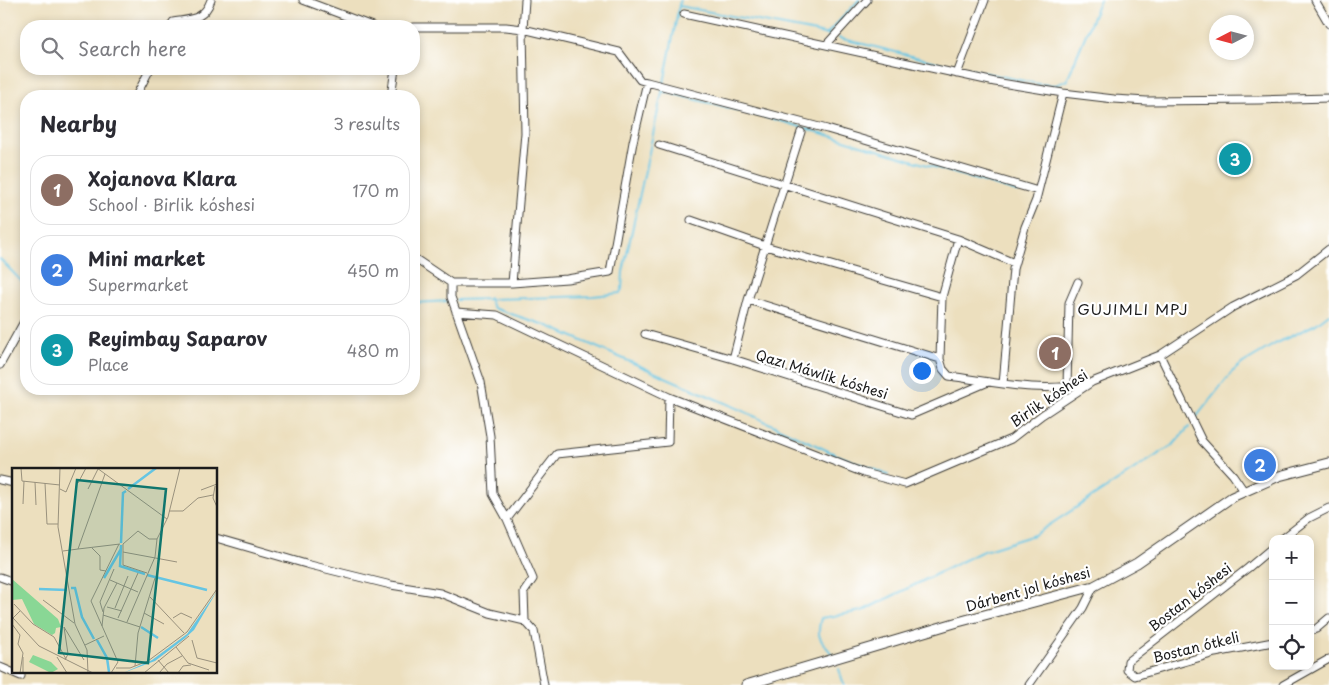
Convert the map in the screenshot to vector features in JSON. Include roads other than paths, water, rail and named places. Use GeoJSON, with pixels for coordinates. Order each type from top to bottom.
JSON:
{"type":"FeatureCollection","features":[{"type":"Feature","properties":{"kind":"main road","name":"Dárbent jol kóshesi"},"geometry":{"type":"LineString","coordinates":[[746,685],[958,622],[1094,586],[1137,563],[1232,497],[1279,476],[1329,463]]}},
{"type":"Feature","properties":{"kind":"street"},"geometry":{"type":"LineString","coordinates":[[186,20],[199,18],[209,8],[211,0]]}},
{"type":"Feature","properties":{"kind":"street"},"geometry":{"type":"LineString","coordinates":[[303,0],[356,20]]}},
{"type":"Feature","properties":{"kind":"street"},"geometry":{"type":"LineString","coordinates":[[512,283],[525,132],[523,29],[525,0]]}},
{"type":"Feature","properties":{"kind":"street"},"geometry":{"type":"LineString","coordinates":[[826,45],[867,0]]}},
{"type":"Feature","properties":{"kind":"street"},"geometry":{"type":"LineString","coordinates":[[957,74],[985,0]]}},
{"type":"Feature","properties":{"kind":"street"},"geometry":{"type":"LineString","coordinates":[[1315,0],[1329,24]]}},
{"type":"Feature","properties":{"kind":"street"},"geometry":{"type":"LineString","coordinates":[[684,14],[995,82],[1114,100],[1329,98]]}},
{"type":"Feature","properties":{"kind":"street"},"geometry":{"type":"LineString","coordinates":[[420,27],[506,27],[523,29],[619,52],[640,80],[827,130],[1038,191]]}},
{"type":"Feature","properties":{"kind":"street"},"geometry":{"type":"LineString","coordinates":[[139,90],[147,75]]}},
{"type":"Feature","properties":{"kind":"street"},"geometry":{"type":"LineString","coordinates":[[391,90],[394,75]]}},
{"type":"Feature","properties":{"kind":"street"},"geometry":{"type":"LineString","coordinates":[[420,262],[451,283],[512,283],[610,272],[633,142],[647,82]]}},
{"type":"Feature","properties":{"kind":"street"},"geometry":{"type":"LineString","coordinates":[[1004,384],[1014,263],[1038,191],[1063,93]]}},
{"type":"Feature","properties":{"kind":"street"},"geometry":{"type":"LineString","coordinates":[[732,359],[748,300],[801,132]]}},
{"type":"Feature","properties":{"kind":"street"},"geometry":{"type":"LineString","coordinates":[[659,145],[958,239],[1014,263]]}},
{"type":"Feature","properties":{"kind":"street"},"geometry":{"type":"LineString","coordinates":[[691,220],[765,246],[942,297]]}},
{"type":"Feature","properties":{"kind":"street"},"geometry":{"type":"LineString","coordinates":[[958,239],[942,297],[940,359],[943,369],[949,376],[1021,387],[1068,387],[1092,382]]}},
{"type":"Feature","properties":{"kind":"street","name":"Birlik kóshesi"},"geometry":{"type":"LineString","coordinates":[[669,397],[864,473],[907,484],[1011,439],[1042,415],[1092,382],[1160,355],[1233,307],[1296,275],[1329,249]]}},
{"type":"Feature","properties":{"kind":"street"},"geometry":{"type":"LineString","coordinates":[[1068,387],[1069,304],[1078,282]]}},
{"type":"Feature","properties":{"kind":"street"},"geometry":{"type":"LineString","coordinates":[[451,283],[451,297],[481,382],[490,436],[493,494],[508,519],[533,579],[524,592],[525,621]]}},
{"type":"Feature","properties":{"kind":"street"},"geometry":{"type":"LineString","coordinates":[[748,300],[940,359]]}},
{"type":"Feature","properties":{"kind":"street"},"geometry":{"type":"LineString","coordinates":[[456,312],[497,315],[669,397],[668,442],[557,454],[508,519]]}},
{"type":"Feature","properties":{"kind":"street"},"geometry":{"type":"LineString","coordinates":[[0,365],[20,329]]}},
{"type":"Feature","properties":{"kind":"street","name":"Qazı Máwlik kóshesi"},"geometry":{"type":"LineString","coordinates":[[645,334],[911,415],[989,382]]}},
{"type":"Feature","properties":{"kind":"street"},"geometry":{"type":"LineString","coordinates":[[1160,355],[1202,441],[1233,475],[1244,491]]}},
{"type":"Feature","properties":{"kind":"street"},"geometry":{"type":"LineString","coordinates":[[1287,535],[1309,518],[1329,508]]}},
{"type":"Feature","properties":{"kind":"street"},"geometry":{"type":"LineString","coordinates":[[218,539],[306,564],[391,585],[440,593],[490,614],[525,621],[534,631],[544,685]]}},
{"type":"Feature","properties":{"kind":"street","name":"Bostan kóshesi"},"geometry":{"type":"LineString","coordinates":[[1127,670],[1128,661],[1269,550]]}},
{"type":"Feature","properties":{"kind":"street"},"geometry":{"type":"LineString","coordinates":[[0,577],[12,581]]}},
{"type":"Feature","properties":{"kind":"street"},"geometry":{"type":"LineString","coordinates":[[1029,685],[1083,608],[1094,586]]}},
{"type":"Feature","properties":{"kind":"street"},"geometry":{"type":"LineString","coordinates":[[1314,630],[1329,618]]}},
{"type":"Feature","properties":{"kind":"street","name":"Bostan ótkeli"},"geometry":{"type":"LineString","coordinates":[[1127,670],[1135,676],[1215,653],[1269,643]]}},
{"type":"Feature","properties":{"kind":"street"},"geometry":{"type":"LineString","coordinates":[[1283,685],[1329,659]]}},
{"type":"Feature","properties":{"kind":"street"},"geometry":{"type":"LineString","coordinates":[[0,667],[20,676]]}},
{"type":"Feature","properties":{"kind":"waterway"},"geometry":{"type":"LineString","coordinates":[[664,83],[680,0]]}},
{"type":"Feature","properties":{"kind":"waterway"},"geometry":{"type":"LineString","coordinates":[[826,35],[859,0]]}},
{"type":"Feature","properties":{"kind":"waterway"},"geometry":{"type":"LineString","coordinates":[[962,68],[1039,84],[1056,85],[1067,80],[1100,0]]}},
{"type":"Feature","properties":{"kind":"waterway"},"geometry":{"type":"LineString","coordinates":[[679,6],[831,36]]}},
{"type":"Feature","properties":{"kind":"waterway"},"geometry":{"type":"LineString","coordinates":[[839,38],[956,67]]}},
{"type":"Feature","properties":{"kind":"waterway"},"geometry":{"type":"LineString","coordinates":[[456,300],[593,296],[620,293],[663,88]]}},
{"type":"Feature","properties":{"kind":"waterway"},"geometry":{"type":"LineString","coordinates":[[662,91],[788,123],[1017,192]]}},
{"type":"Feature","properties":{"kind":"waterway"},"geometry":{"type":"LineString","coordinates":[[0,259],[20,280]]}},
{"type":"Feature","properties":{"kind":"waterway"},"geometry":{"type":"LineString","coordinates":[[489,298],[493,308],[548,326],[741,410],[837,455],[888,475]]}},
{"type":"Feature","properties":{"kind":"waterway"},"geometry":{"type":"LineString","coordinates":[[420,303],[448,301]]}},
{"type":"Feature","properties":{"kind":"waterway"},"geometry":{"type":"LineString","coordinates":[[1194,420],[1232,372],[1243,363],[1275,344],[1316,324],[1329,314]]}},
{"type":"Feature","properties":{"kind":"waterway"},"geometry":{"type":"LineString","coordinates":[[832,654],[819,635],[821,618],[862,611],[981,552],[1034,535],[1174,444],[1189,427]]}},
{"type":"Feature","properties":{"kind":"waterway"},"geometry":{"type":"LineString","coordinates":[[839,669],[844,685]]}},
{"type":"Feature","properties":{"kind":"place","name":"Reyimbay Saparov"},"geometry":{"type":"Point","coordinates":[1235,159]}},
{"type":"Feature","properties":{"kind":"place","name":"Xojanova Klara"},"geometry":{"type":"Point","coordinates":[1055,353]}},
{"type":"Feature","properties":{"kind":"place","name":"Mini market"},"geometry":{"type":"Point","coordinates":[1260,465]}},
{"type":"Feature","properties":{"kind":"district","name":"GUJIMLI MPJ"},"geometry":{"type":"Point","coordinates":[1133,308]}}]}
